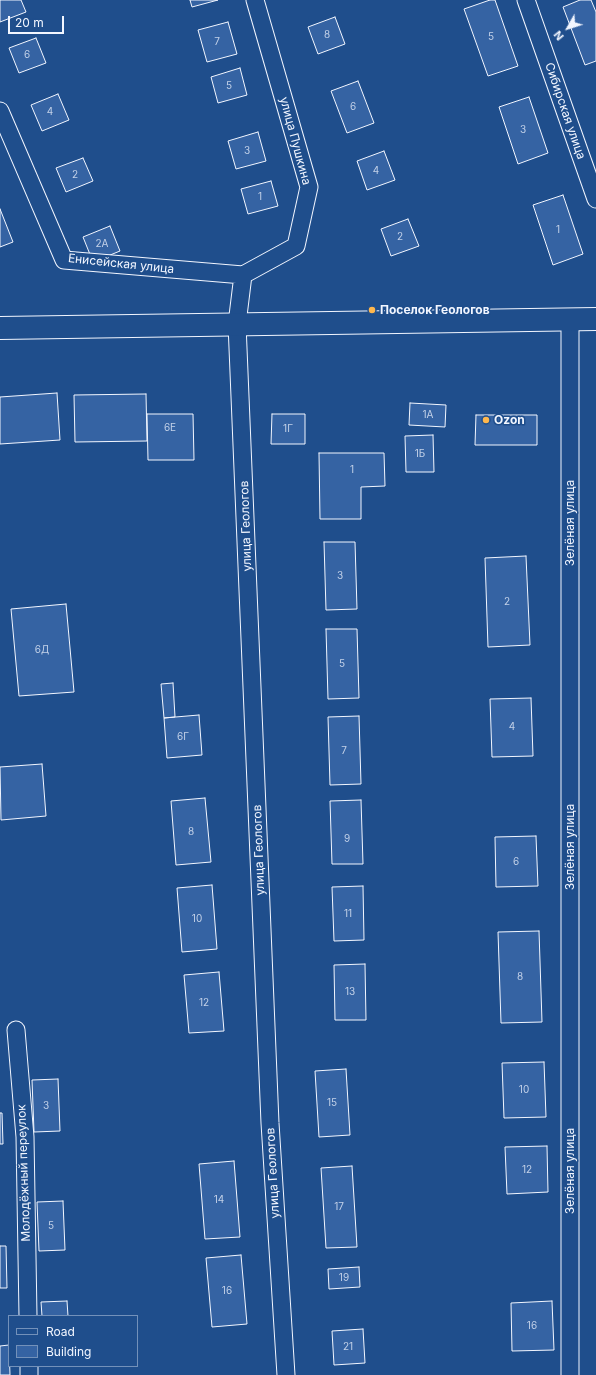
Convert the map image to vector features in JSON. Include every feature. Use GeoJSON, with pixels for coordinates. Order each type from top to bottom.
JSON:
{"type":"FeatureCollection","features":[{"type":"Feature","properties":{"kind":"street","name":"улица Пушкина"},"geometry":{"type":"LineString","coordinates":[[243,275],[296,246],[309,187],[255,0]]}},
{"type":"Feature","properties":{"kind":"street","name":"Сибирская улица"},"geometry":{"type":"LineString","coordinates":[[526,0],[596,199]]}},
{"type":"Feature","properties":{"kind":"street","name":"Енисейская улица"},"geometry":{"type":"LineString","coordinates":[[0,111],[64,260],[243,275]]}},
{"type":"Feature","properties":{"kind":"street"},"geometry":{"type":"LineString","coordinates":[[243,275],[245,324]]}},
{"type":"Feature","properties":{"kind":"street","name":"Зелёная улица"},"geometry":{"type":"LineString","coordinates":[[570,319],[570,1375]]}},
{"type":"Feature","properties":{"kind":"street"},"geometry":{"type":"LineString","coordinates":[[0,328],[596,319]]}},
{"type":"Feature","properties":{"kind":"street","name":"улица Геологов"},"geometry":{"type":"LineString","coordinates":[[245,324],[270,1115],[286,1375]]}},
{"type":"Feature","properties":{"kind":"street","name":"Молодёжный переулок"},"geometry":{"type":"LineString","coordinates":[[16,1030],[24,1137],[28,1315]]}},
{"type":"Feature","properties":{"kind":"building"},"geometry":{"type":"Polygon","coordinates":[[[0,0],[21,0],[26,12],[0,22],[0,0]]]}},
{"type":"Feature","properties":{"kind":"building"},"geometry":{"type":"Polygon","coordinates":[[[190,0],[218,0],[192,7],[190,0]]]}},
{"type":"Feature","properties":{"kind":"building"},"geometry":{"type":"Polygon","coordinates":[[[490,0],[495,0],[518,66],[488,76],[464,9],[490,0]]]}},
{"type":"Feature","properties":{"kind":"building"},"geometry":{"type":"Polygon","coordinates":[[[580,0],[591,0],[596,12],[596,61],[585,65],[563,7],[580,0]]]}},
{"type":"Feature","properties":{"kind":"building"},"geometry":{"type":"Polygon","coordinates":[[[335,17],[345,44],[318,54],[308,27],[335,17]]]}},
{"type":"Feature","properties":{"kind":"building"},"geometry":{"type":"Polygon","coordinates":[[[228,22],[237,54],[207,62],[198,30],[228,22]]]}},
{"type":"Feature","properties":{"kind":"building"},"geometry":{"type":"Polygon","coordinates":[[[36,38],[46,63],[19,73],[9,48],[36,38]]]}},
{"type":"Feature","properties":{"kind":"building"},"geometry":{"type":"Polygon","coordinates":[[[240,68],[247,95],[218,103],[211,77],[240,68]]]}},
{"type":"Feature","properties":{"kind":"building"},"geometry":{"type":"Polygon","coordinates":[[[358,81],[374,123],[347,133],[331,91],[358,81]]]}},
{"type":"Feature","properties":{"kind":"building"},"geometry":{"type":"Polygon","coordinates":[[[58,94],[69,120],[42,131],[31,105],[58,94]]]}},
{"type":"Feature","properties":{"kind":"building"},"geometry":{"type":"Polygon","coordinates":[[[529,97],[548,153],[518,164],[499,107],[529,97]]]}},
{"type":"Feature","properties":{"kind":"building"},"geometry":{"type":"Polygon","coordinates":[[[258,132],[266,161],[236,169],[228,141],[258,132]]]}},
{"type":"Feature","properties":{"kind":"building"},"geometry":{"type":"Polygon","coordinates":[[[384,151],[395,180],[367,190],[357,161],[384,151]]]}},
{"type":"Feature","properties":{"kind":"building"},"geometry":{"type":"Polygon","coordinates":[[[83,158],[93,181],[66,192],[56,168],[83,158]]]}},
{"type":"Feature","properties":{"kind":"building"},"geometry":{"type":"Polygon","coordinates":[[[271,181],[278,206],[248,214],[241,189],[271,181]]]}},
{"type":"Feature","properties":{"kind":"building"},"geometry":{"type":"Polygon","coordinates":[[[563,195],[583,254],[553,265],[533,205],[563,195]]]}},
{"type":"Feature","properties":{"kind":"building"},"geometry":{"type":"Polygon","coordinates":[[[0,209],[13,242],[0,247],[0,209]]]}},
{"type":"Feature","properties":{"kind":"building"},"geometry":{"type":"Polygon","coordinates":[[[408,219],[419,246],[391,256],[381,229],[408,219]]]}},
{"type":"Feature","properties":{"kind":"building"},"geometry":{"type":"Polygon","coordinates":[[[110,226],[120,251],[93,262],[83,237],[110,226]]]}},
{"type":"Feature","properties":{"kind":"building"},"geometry":{"type":"Polygon","coordinates":[[[57,393],[60,440],[0,444],[0,397],[57,393]]]}},
{"type":"Feature","properties":{"kind":"building"},"geometry":{"type":"Polygon","coordinates":[[[146,394],[147,441],[75,442],[74,395],[146,394]]]}},
{"type":"Feature","properties":{"kind":"building"},"geometry":{"type":"Polygon","coordinates":[[[410,403],[446,405],[445,427],[409,425],[410,403]]]}},
{"type":"Feature","properties":{"kind":"building"},"geometry":{"type":"Polygon","coordinates":[[[147,414],[193,414],[194,460],[148,460],[147,414]]]}},
{"type":"Feature","properties":{"kind":"building"},"geometry":{"type":"Polygon","coordinates":[[[272,414],[305,414],[305,444],[271,444],[272,414]]]}},
{"type":"Feature","properties":{"kind":"building"},"geometry":{"type":"Polygon","coordinates":[[[476,415],[537,415],[537,445],[475,445],[476,415]]]}},
{"type":"Feature","properties":{"kind":"building"},"geometry":{"type":"Polygon","coordinates":[[[433,435],[434,472],[406,472],[405,436],[433,435]]]}},
{"type":"Feature","properties":{"kind":"building"},"geometry":{"type":"Polygon","coordinates":[[[319,453],[384,453],[385,486],[361,487],[361,519],[320,519],[319,453]]]}},
{"type":"Feature","properties":{"kind":"building"},"geometry":{"type":"Polygon","coordinates":[[[324,542],[355,542],[357,609],[326,610],[324,542]]]}},
{"type":"Feature","properties":{"kind":"building"},"geometry":{"type":"Polygon","coordinates":[[[526,556],[530,645],[488,647],[485,558],[526,556]]]}},
{"type":"Feature","properties":{"kind":"building"},"geometry":{"type":"Polygon","coordinates":[[[66,604],[74,692],[19,696],[11,609],[66,604]]]}},
{"type":"Feature","properties":{"kind":"building"},"geometry":{"type":"Polygon","coordinates":[[[326,629],[357,629],[359,698],[328,699],[326,629]]]}},
{"type":"Feature","properties":{"kind":"building"},"geometry":{"type":"Polygon","coordinates":[[[173,683],[175,717],[164,718],[161,684],[173,683]]]}},
{"type":"Feature","properties":{"kind":"building"},"geometry":{"type":"Polygon","coordinates":[[[531,698],[533,756],[492,757],[490,699],[531,698]]]}},
{"type":"Feature","properties":{"kind":"building"},"geometry":{"type":"Polygon","coordinates":[[[199,715],[202,755],[167,758],[164,718],[199,715]]]}},
{"type":"Feature","properties":{"kind":"building"},"geometry":{"type":"Polygon","coordinates":[[[359,716],[361,784],[330,785],[328,717],[359,716]]]}},
{"type":"Feature","properties":{"kind":"building"},"geometry":{"type":"Polygon","coordinates":[[[42,764],[46,816],[1,820],[0,767],[42,764]]]}},
{"type":"Feature","properties":{"kind":"building"},"geometry":{"type":"Polygon","coordinates":[[[205,798],[211,862],[176,865],[171,801],[205,798]]]}},
{"type":"Feature","properties":{"kind":"building"},"geometry":{"type":"Polygon","coordinates":[[[361,800],[363,864],[332,864],[330,801],[361,800]]]}},
{"type":"Feature","properties":{"kind":"building"},"geometry":{"type":"Polygon","coordinates":[[[536,836],[538,886],[496,887],[495,837],[536,836]]]}},
{"type":"Feature","properties":{"kind":"building"},"geometry":{"type":"Polygon","coordinates":[[[212,885],[217,949],[182,952],[177,888],[212,885]]]}},
{"type":"Feature","properties":{"kind":"building"},"geometry":{"type":"Polygon","coordinates":[[[363,886],[364,940],[334,941],[332,887],[363,886]]]}},
{"type":"Feature","properties":{"kind":"building"},"geometry":{"type":"Polygon","coordinates":[[[539,931],[542,1022],[501,1023],[498,932],[539,931]]]}},
{"type":"Feature","properties":{"kind":"building"},"geometry":{"type":"Polygon","coordinates":[[[365,964],[366,1020],[335,1020],[334,965],[365,964]]]}},
{"type":"Feature","properties":{"kind":"building"},"geometry":{"type":"Polygon","coordinates":[[[219,972],[224,1031],[189,1033],[184,975],[219,972]]]}},
{"type":"Feature","properties":{"kind":"building"},"geometry":{"type":"Polygon","coordinates":[[[544,1062],[546,1117],[504,1118],[502,1063],[544,1062]]]}},
{"type":"Feature","properties":{"kind":"building"},"geometry":{"type":"Polygon","coordinates":[[[346,1069],[350,1135],[319,1137],[315,1071],[346,1069]]]}},
{"type":"Feature","properties":{"kind":"building"},"geometry":{"type":"Polygon","coordinates":[[[58,1079],[60,1131],[34,1132],[32,1080],[58,1079]]]}},
{"type":"Feature","properties":{"kind":"building"},"geometry":{"type":"Polygon","coordinates":[[[0,1113],[2,1113],[3,1144],[0,1144],[0,1113]]]}},
{"type":"Feature","properties":{"kind":"building"},"geometry":{"type":"Polygon","coordinates":[[[547,1146],[548,1192],[507,1194],[505,1147],[547,1146]]]}},
{"type":"Feature","properties":{"kind":"building"},"geometry":{"type":"Polygon","coordinates":[[[234,1161],[240,1237],[205,1239],[199,1164],[234,1161]]]}},
{"type":"Feature","properties":{"kind":"building"},"geometry":{"type":"Polygon","coordinates":[[[352,1166],[357,1247],[326,1248],[321,1168],[352,1166]]]}},
{"type":"Feature","properties":{"kind":"building"},"geometry":{"type":"Polygon","coordinates":[[[63,1201],[65,1250],[39,1251],[37,1202],[63,1201]]]}},
{"type":"Feature","properties":{"kind":"building"},"geometry":{"type":"Polygon","coordinates":[[[0,1246],[6,1246],[7,1288],[0,1288],[0,1246]]]}},
{"type":"Feature","properties":{"kind":"building"},"geometry":{"type":"Polygon","coordinates":[[[241,1255],[247,1324],[212,1327],[206,1258],[241,1255]]]}},
{"type":"Feature","properties":{"kind":"building"},"geometry":{"type":"Polygon","coordinates":[[[359,1267],[360,1287],[329,1289],[328,1269],[359,1267]]]}},
{"type":"Feature","properties":{"kind":"building"},"geometry":{"type":"Polygon","coordinates":[[[67,1301],[68,1315],[42,1315],[41,1302],[67,1301]]]}},
{"type":"Feature","properties":{"kind":"building"},"geometry":{"type":"Polygon","coordinates":[[[552,1301],[554,1350],[512,1351],[511,1303],[552,1301]]]}},
{"type":"Feature","properties":{"kind":"building"},"geometry":{"type":"Polygon","coordinates":[[[363,1329],[365,1363],[334,1365],[332,1331],[363,1329]]]}},
{"type":"Feature","properties":{"kind":"building"},"geometry":{"type":"Polygon","coordinates":[[[8,1345],[8,1367],[10,1367],[10,1375],[0,1375],[0,1346],[8,1345]]]}},
{"type":"Feature","properties":{"kind":"place","name":"Поселок Геологов"},"geometry":{"type":"Point","coordinates":[372,310]}},
{"type":"Feature","properties":{"kind":"place","name":"Ozon"},"geometry":{"type":"Point","coordinates":[486,420]}}]}
